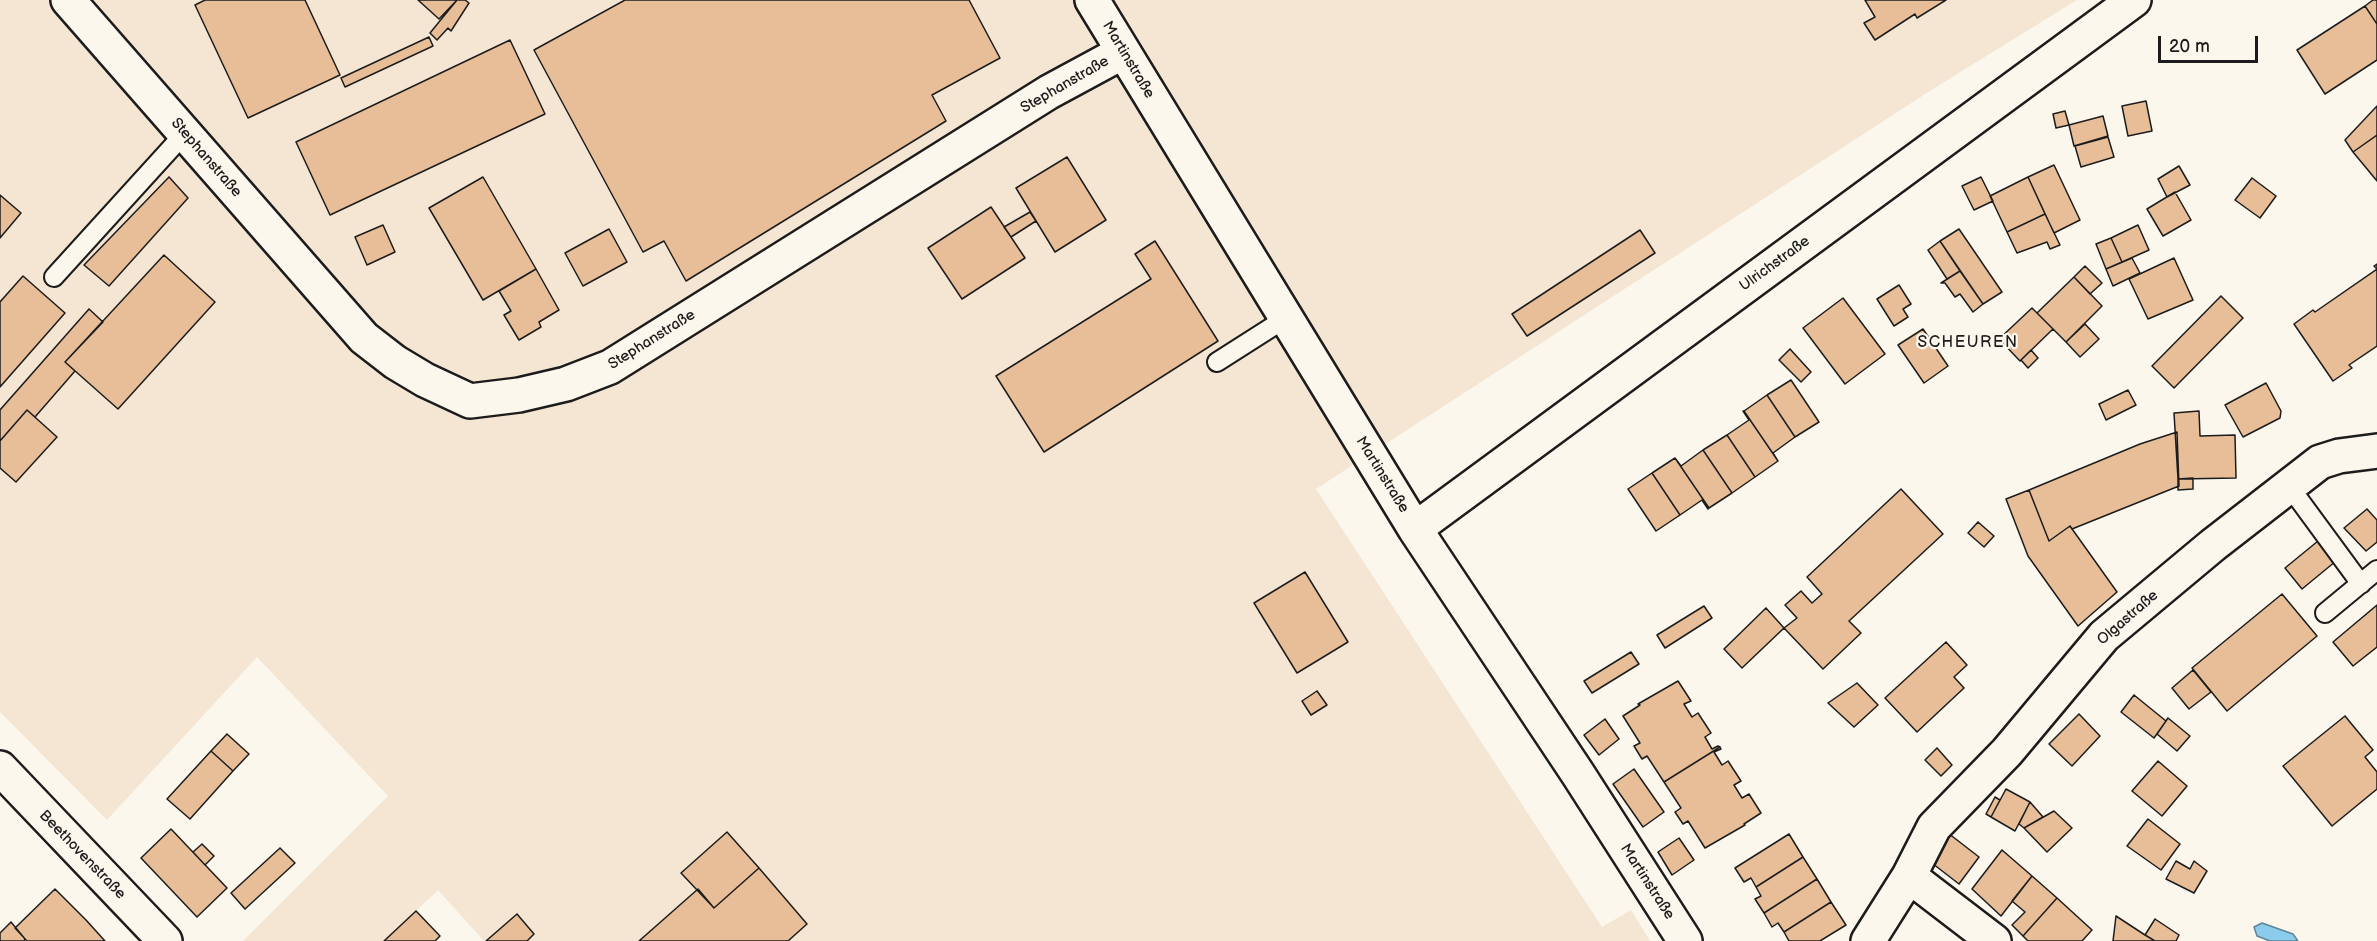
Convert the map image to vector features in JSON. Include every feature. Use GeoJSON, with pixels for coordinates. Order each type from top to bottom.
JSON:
{"type":"FeatureCollection","features":[{"type":"Feature","properties":{"kind":"street","name":"Stephanstraße"},"geometry":{"type":"LineString","coordinates":[[68,0],[364,338],[395,362],[425,380],[470,401],[519,395],[566,384],[610,368],[1049,92],[1123,52]]}},
{"type":"Feature","properties":{"kind":"street","name":"Martinstraße"},"geometry":{"type":"LineString","coordinates":[[1092,0],[1415,529],[1573,765],[1685,941]]}},
{"type":"Feature","properties":{"kind":"street","name":"Ulrichstraße"},"geometry":{"type":"LineString","coordinates":[[1415,529],[2134,0]]}},
{"type":"Feature","properties":{"kind":"street","name":"Olgastraße"},"geometry":{"type":"LineString","coordinates":[[1868,941],[1909,876],[1934,827],[2007,752],[2104,636],[2213,545],[2320,462],[2339,456],[2377,451]]}},
{"type":"Feature","properties":{"kind":"street","name":"Beethovenstraße"},"geometry":{"type":"LineString","coordinates":[[0,768],[165,941]]}},
{"type":"Feature","properties":{"kind":"street"},"geometry":{"type":"LineString","coordinates":[[1909,876],[1994,941]]}},
{"type":"Feature","properties":{"kind":"lane"},"geometry":{"type":"LineString","coordinates":[[54,277],[184,134]]}},
{"type":"Feature","properties":{"kind":"lane"},"geometry":{"type":"LineString","coordinates":[[1217,362],[1286,318]]}},
{"type":"Feature","properties":{"kind":"lane"},"geometry":{"type":"LineString","coordinates":[[2289,486],[2361,584]]}},
{"type":"Feature","properties":{"kind":"lane"},"geometry":{"type":"LineString","coordinates":[[2325,613],[2377,570]]}},
{"type":"Feature","properties":{"kind":"shaded area"},"geometry":{"type":"Polygon","coordinates":[[[0,0],[2077,0],[1936,87],[1316,489],[1602,927],[1631,910],[1650,941],[484,941],[438,890],[384,941],[243,941],[388,796],[257,657],[107,820],[0,712],[0,0]]]}},
{"type":"Feature","properties":{"kind":"water"},"geometry":{"type":"Polygon","coordinates":[[[2262,923],[2293,934],[2298,941],[2270,941],[2257,936],[2254,927],[2262,923]]]}},
{"type":"Feature","properties":{"kind":"building"},"geometry":{"type":"Polygon","coordinates":[[[205,0],[305,0],[340,75],[248,118],[195,5],[205,0]]]}},
{"type":"Feature","properties":{"kind":"building"},"geometry":{"type":"Polygon","coordinates":[[[418,0],[457,0],[439,19],[418,0]]]}},
{"type":"Feature","properties":{"kind":"building"},"geometry":{"type":"Polygon","coordinates":[[[457,0],[465,0],[469,3],[451,31],[448,28],[437,40],[430,33],[457,0]]]}},
{"type":"Feature","properties":{"kind":"building"},"geometry":{"type":"Polygon","coordinates":[[[625,0],[969,0],[1000,58],[932,95],[946,121],[686,281],[664,241],[643,252],[534,50],[625,0]]]}},
{"type":"Feature","properties":{"kind":"building"},"geometry":{"type":"Polygon","coordinates":[[[1865,0],[1946,0],[1917,18],[1915,14],[1875,40],[1864,23],[1875,17],[1865,0]]]}},
{"type":"Feature","properties":{"kind":"building"},"geometry":{"type":"Polygon","coordinates":[[[2377,0],[2377,24],[2365,6],[2377,0]]]}},
{"type":"Feature","properties":{"kind":"building"},"geometry":{"type":"Polygon","coordinates":[[[2365,6],[2377,24],[2377,60],[2325,94],[2297,50],[2365,6]]]}},
{"type":"Feature","properties":{"kind":"building"},"geometry":{"type":"Polygon","coordinates":[[[429,37],[433,46],[345,87],[341,78],[429,37]]]}},
{"type":"Feature","properties":{"kind":"building"},"geometry":{"type":"Polygon","coordinates":[[[510,40],[545,114],[330,215],[296,142],[510,40]]]}},
{"type":"Feature","properties":{"kind":"building"},"geometry":{"type":"Polygon","coordinates":[[[2146,101],[2152,131],[2128,136],[2122,106],[2146,101]]]}},
{"type":"Feature","properties":{"kind":"building"},"geometry":{"type":"Polygon","coordinates":[[[2377,106],[2377,135],[2353,152],[2345,140],[2377,106]]]}},
{"type":"Feature","properties":{"kind":"building"},"geometry":{"type":"Polygon","coordinates":[[[2065,111],[2069,125],[2056,128],[2053,114],[2065,111]]]}},
{"type":"Feature","properties":{"kind":"building"},"geometry":{"type":"Polygon","coordinates":[[[2103,116],[2108,136],[2074,146],[2069,125],[2103,116]]]}},
{"type":"Feature","properties":{"kind":"building"},"geometry":{"type":"Polygon","coordinates":[[[2377,135],[2377,181],[2353,152],[2377,135]]]}},
{"type":"Feature","properties":{"kind":"building"},"geometry":{"type":"Polygon","coordinates":[[[2108,137],[2114,157],[2081,167],[2075,146],[2108,137]]]}},
{"type":"Feature","properties":{"kind":"building"},"geometry":{"type":"Polygon","coordinates":[[[1067,157],[1106,220],[1055,252],[1016,188],[1067,157]]]}},
{"type":"Feature","properties":{"kind":"building"},"geometry":{"type":"Polygon","coordinates":[[[2054,165],[2080,220],[2054,233],[2028,177],[2054,165]]]}},
{"type":"Feature","properties":{"kind":"building"},"geometry":{"type":"Polygon","coordinates":[[[2179,166],[2190,185],[2167,197],[2158,179],[2179,166]]]}},
{"type":"Feature","properties":{"kind":"building"},"geometry":{"type":"Polygon","coordinates":[[[169,177],[188,198],[109,286],[84,265],[169,177]]]}},
{"type":"Feature","properties":{"kind":"building"},"geometry":{"type":"Polygon","coordinates":[[[483,177],[536,269],[483,300],[429,208],[483,177]]]}},
{"type":"Feature","properties":{"kind":"building"},"geometry":{"type":"Polygon","coordinates":[[[1981,177],[1993,201],[1974,210],[1962,186],[1981,177]]]}},
{"type":"Feature","properties":{"kind":"building"},"geometry":{"type":"Polygon","coordinates":[[[2028,177],[2045,214],[2007,232],[1990,196],[2028,177]]]}},
{"type":"Feature","properties":{"kind":"building"},"geometry":{"type":"Polygon","coordinates":[[[2252,178],[2276,196],[2260,218],[2235,200],[2252,178]]]}},
{"type":"Feature","properties":{"kind":"building"},"geometry":{"type":"Polygon","coordinates":[[[2175,192],[2191,220],[2163,236],[2147,209],[2175,192]]]}},
{"type":"Feature","properties":{"kind":"building"},"geometry":{"type":"Polygon","coordinates":[[[0,195],[21,213],[0,238],[0,195]]]}},
{"type":"Feature","properties":{"kind":"building"},"geometry":{"type":"Polygon","coordinates":[[[991,207],[1025,258],[962,299],[928,248],[991,207]]]}},
{"type":"Feature","properties":{"kind":"building"},"geometry":{"type":"Polygon","coordinates":[[[1030,212],[1036,221],[1011,237],[1004,227],[1030,212]]]}},
{"type":"Feature","properties":{"kind":"building"},"geometry":{"type":"Polygon","coordinates":[[[2045,214],[2060,245],[2050,249],[2047,242],[2017,253],[2007,232],[2045,214]]]}},
{"type":"Feature","properties":{"kind":"building"},"geometry":{"type":"Polygon","coordinates":[[[383,225],[395,252],[367,265],[355,237],[383,225]]]}},
{"type":"Feature","properties":{"kind":"building"},"geometry":{"type":"Polygon","coordinates":[[[2138,225],[2149,250],[2122,262],[2111,238],[2138,225]]]}},
{"type":"Feature","properties":{"kind":"building"},"geometry":{"type":"Polygon","coordinates":[[[609,229],[627,262],[583,286],[565,253],[609,229]]]}},
{"type":"Feature","properties":{"kind":"building"},"geometry":{"type":"Polygon","coordinates":[[[1959,229],[2002,292],[1983,304],[1940,241],[1959,229]]]}},
{"type":"Feature","properties":{"kind":"building"},"geometry":{"type":"Polygon","coordinates":[[[1640,230],[1655,253],[1527,336],[1512,314],[1640,230]]]}},
{"type":"Feature","properties":{"kind":"building"},"geometry":{"type":"Polygon","coordinates":[[[2111,238],[2122,262],[2106,269],[2096,244],[2111,238]]]}},
{"type":"Feature","properties":{"kind":"building"},"geometry":{"type":"Polygon","coordinates":[[[1155,241],[1218,341],[1044,452],[996,376],[1151,279],[1135,254],[1155,241]]]}},
{"type":"Feature","properties":{"kind":"building"},"geometry":{"type":"Polygon","coordinates":[[[1940,241],[1960,271],[1947,279],[1928,250],[1940,241]]]}},
{"type":"Feature","properties":{"kind":"building"},"geometry":{"type":"Polygon","coordinates":[[[164,255],[215,302],[118,409],[65,362],[164,255]]]}},
{"type":"Feature","properties":{"kind":"building"},"geometry":{"type":"Polygon","coordinates":[[[2132,258],[2140,273],[2113,286],[2106,269],[2132,258]]]}},
{"type":"Feature","properties":{"kind":"building"},"geometry":{"type":"Polygon","coordinates":[[[2174,258],[2193,300],[2148,319],[2129,279],[2174,258]]]}},
{"type":"Feature","properties":{"kind":"building"},"geometry":{"type":"Polygon","coordinates":[[[2085,266],[2102,283],[2090,294],[2074,277],[2085,266]]]}},
{"type":"Feature","properties":{"kind":"building"},"geometry":{"type":"Polygon","coordinates":[[[536,269],[559,310],[539,322],[541,327],[519,340],[504,315],[511,311],[499,291],[536,269]]]}},
{"type":"Feature","properties":{"kind":"building"},"geometry":{"type":"Polygon","coordinates":[[[2377,269],[2377,346],[2349,365],[2352,368],[2333,381],[2294,324],[2377,269]]]}},
{"type":"Feature","properties":{"kind":"building"},"geometry":{"type":"Polygon","coordinates":[[[1960,271],[1983,304],[1973,312],[1960,294],[1955,297],[1945,283],[1941,283],[1960,271]]]}},
{"type":"Feature","properties":{"kind":"building"},"geometry":{"type":"Polygon","coordinates":[[[23,276],[65,313],[0,387],[0,302],[23,276]]]}},
{"type":"Feature","properties":{"kind":"building"},"geometry":{"type":"Polygon","coordinates":[[[2074,277],[2102,306],[2066,342],[2037,313],[2074,277]]]}},
{"type":"Feature","properties":{"kind":"building"},"geometry":{"type":"Polygon","coordinates":[[[1899,285],[1911,304],[1903,309],[1908,317],[1894,326],[1877,299],[1899,285]]]}},
{"type":"Feature","properties":{"kind":"building"},"geometry":{"type":"Polygon","coordinates":[[[2221,296],[2243,318],[2174,388],[2152,366],[2221,296]]]}},
{"type":"Feature","properties":{"kind":"building"},"geometry":{"type":"Polygon","coordinates":[[[1843,298],[1885,354],[1845,384],[1803,328],[1843,298]]]}},
{"type":"Feature","properties":{"kind":"building"},"geometry":{"type":"Polygon","coordinates":[[[2032,308],[2053,329],[2020,361],[1999,339],[2032,308]]]}},
{"type":"Feature","properties":{"kind":"building"},"geometry":{"type":"Polygon","coordinates":[[[89,309],[103,322],[65,362],[75,371],[35,417],[27,410],[0,441],[0,410],[89,309]]]}},
{"type":"Feature","properties":{"kind":"building"},"geometry":{"type":"Polygon","coordinates":[[[2085,324],[2099,339],[2080,357],[2066,342],[2085,324]]]}},
{"type":"Feature","properties":{"kind":"building"},"geometry":{"type":"Polygon","coordinates":[[[1923,329],[1948,366],[1924,383],[1898,345],[1923,329]]]}},
{"type":"Feature","properties":{"kind":"building"},"geometry":{"type":"Polygon","coordinates":[[[1790,349],[1811,372],[1801,382],[1779,360],[1790,349]]]}},
{"type":"Feature","properties":{"kind":"building"},"geometry":{"type":"Polygon","coordinates":[[[2031,350],[2038,358],[2028,368],[2021,360],[2031,350]]]}},
{"type":"Feature","properties":{"kind":"building"},"geometry":{"type":"Polygon","coordinates":[[[1791,380],[1819,422],[1795,437],[1767,395],[1791,380]]]}},
{"type":"Feature","properties":{"kind":"building"},"geometry":{"type":"Polygon","coordinates":[[[2266,383],[2281,411],[2280,418],[2243,437],[2225,405],[2266,383]]]}},
{"type":"Feature","properties":{"kind":"building"},"geometry":{"type":"Polygon","coordinates":[[[2128,390],[2136,405],[2106,420],[2099,404],[2128,390]]]}},
{"type":"Feature","properties":{"kind":"building"},"geometry":{"type":"Polygon","coordinates":[[[1767,395],[1795,437],[1773,453],[1778,461],[1744,411],[1767,395]]]}},
{"type":"Feature","properties":{"kind":"building"},"geometry":{"type":"Polygon","coordinates":[[[27,410],[57,437],[16,482],[0,468],[0,441],[27,410]]]}},
{"type":"Feature","properties":{"kind":"building"},"geometry":{"type":"Polygon","coordinates":[[[1743,411],[1778,461],[1755,477],[1727,435],[1749,420],[1743,411]]]}},
{"type":"Feature","properties":{"kind":"building"},"geometry":{"type":"Polygon","coordinates":[[[2199,411],[2200,436],[2235,435],[2236,478],[2178,479],[2174,413],[2199,411]]]}},
{"type":"Feature","properties":{"kind":"building"},"geometry":{"type":"Polygon","coordinates":[[[2177,432],[2179,486],[2072,529],[2070,526],[2049,541],[2029,490],[2140,444],[2177,432]]]}},
{"type":"Feature","properties":{"kind":"building"},"geometry":{"type":"Polygon","coordinates":[[[1727,435],[1755,477],[1732,493],[1703,450],[1727,435]]]}},
{"type":"Feature","properties":{"kind":"building"},"geometry":{"type":"Polygon","coordinates":[[[1703,450],[1732,493],[1709,508],[1675,458],[1681,466],[1703,450]]]}},
{"type":"Feature","properties":{"kind":"building"},"geometry":{"type":"Polygon","coordinates":[[[1675,458],[1708,509],[1702,500],[1680,515],[1652,473],[1675,458]]]}},
{"type":"Feature","properties":{"kind":"building"},"geometry":{"type":"Polygon","coordinates":[[[1652,473],[1680,515],[1656,531],[1628,489],[1652,473]]]}},
{"type":"Feature","properties":{"kind":"building"},"geometry":{"type":"Polygon","coordinates":[[[2193,478],[2193,489],[2178,490],[2178,479],[2193,478]]]}},
{"type":"Feature","properties":{"kind":"building"},"geometry":{"type":"Polygon","coordinates":[[[1901,489],[1943,534],[1849,621],[1861,633],[1823,669],[1784,628],[1797,618],[1785,605],[1801,591],[1812,603],[1822,594],[1807,577],[1901,489]]]}},
{"type":"Feature","properties":{"kind":"building"},"geometry":{"type":"Polygon","coordinates":[[[2029,490],[2049,541],[2070,526],[2117,592],[2078,626],[2028,556],[2006,499],[2029,490]]]}},
{"type":"Feature","properties":{"kind":"building"},"geometry":{"type":"Polygon","coordinates":[[[2367,509],[2377,520],[2377,542],[2366,551],[2344,528],[2367,509]]]}},
{"type":"Feature","properties":{"kind":"building"},"geometry":{"type":"Polygon","coordinates":[[[1978,522],[1994,536],[1984,547],[1968,533],[1978,522]]]}},
{"type":"Feature","properties":{"kind":"building"},"geometry":{"type":"Polygon","coordinates":[[[2318,541],[2336,561],[2302,589],[2285,568],[2318,541]]]}},
{"type":"Feature","properties":{"kind":"building"},"geometry":{"type":"Polygon","coordinates":[[[1305,572],[1348,642],[1297,673],[1254,603],[1305,572]]]}},
{"type":"Feature","properties":{"kind":"building"},"geometry":{"type":"Polygon","coordinates":[[[2282,594],[2317,636],[2227,711],[2192,668],[2282,594]]]}},
{"type":"Feature","properties":{"kind":"building"},"geometry":{"type":"Polygon","coordinates":[[[2377,605],[2377,647],[2353,666],[2333,642],[2377,605]]]}},
{"type":"Feature","properties":{"kind":"building"},"geometry":{"type":"Polygon","coordinates":[[[1704,606],[1712,618],[1665,648],[1657,635],[1704,606]]]}},
{"type":"Feature","properties":{"kind":"building"},"geometry":{"type":"Polygon","coordinates":[[[1766,608],[1784,628],[1742,668],[1724,649],[1766,608]]]}},
{"type":"Feature","properties":{"kind":"building"},"geometry":{"type":"Polygon","coordinates":[[[1946,642],[1967,665],[1954,677],[1964,688],[1917,732],[1885,698],[1946,642]]]}},
{"type":"Feature","properties":{"kind":"building"},"geometry":{"type":"Polygon","coordinates":[[[1631,652],[1639,664],[1592,693],[1584,681],[1631,652]]]}},
{"type":"Feature","properties":{"kind":"building"},"geometry":{"type":"Polygon","coordinates":[[[2193,670],[2211,692],[2189,709],[2172,688],[2193,670]]]}},
{"type":"Feature","properties":{"kind":"building"},"geometry":{"type":"Polygon","coordinates":[[[1678,681],[1691,701],[1684,704],[1692,717],[1698,713],[1711,733],[1705,737],[1712,749],[1720,747],[1664,782],[1647,756],[1642,759],[1634,746],[1640,743],[1623,716],[1640,705],[1638,704],[1678,681]]]}},
{"type":"Feature","properties":{"kind":"building"},"geometry":{"type":"Polygon","coordinates":[[[1857,683],[1878,705],[1854,727],[1828,703],[1857,683]]]}},
{"type":"Feature","properties":{"kind":"building"},"geometry":{"type":"Polygon","coordinates":[[[1317,691],[1327,705],[1311,715],[1302,701],[1317,691]]]}},
{"type":"Feature","properties":{"kind":"building"},"geometry":{"type":"Polygon","coordinates":[[[2134,695],[2166,721],[2154,738],[2121,712],[2134,695]]]}},
{"type":"Feature","properties":{"kind":"building"},"geometry":{"type":"Polygon","coordinates":[[[2079,714],[2100,736],[2072,766],[2049,744],[2079,714]]]}},
{"type":"Feature","properties":{"kind":"building"},"geometry":{"type":"Polygon","coordinates":[[[2345,716],[2373,750],[2365,757],[2377,772],[2377,789],[2332,826],[2283,766],[2345,716]]]}},
{"type":"Feature","properties":{"kind":"building"},"geometry":{"type":"Polygon","coordinates":[[[2168,718],[2190,736],[2177,751],[2157,734],[2168,718]]]}},
{"type":"Feature","properties":{"kind":"building"},"geometry":{"type":"Polygon","coordinates":[[[1605,719],[1619,739],[1599,755],[1584,735],[1605,719]]]}},
{"type":"Feature","properties":{"kind":"building"},"geometry":{"type":"Polygon","coordinates":[[[227,734],[249,754],[233,771],[211,751],[227,734]]]}},
{"type":"Feature","properties":{"kind":"building"},"geometry":{"type":"Polygon","coordinates":[[[1720,747],[1721,749],[1714,752],[1722,765],[1728,761],[1741,781],[1734,785],[1742,798],[1749,794],[1761,813],[1705,848],[1688,821],[1683,824],[1675,812],[1681,808],[1664,782],[1720,747]]]}},
{"type":"Feature","properties":{"kind":"building"},"geometry":{"type":"Polygon","coordinates":[[[1937,748],[1952,765],[1941,776],[1925,760],[1937,748]]]}},
{"type":"Feature","properties":{"kind":"building"},"geometry":{"type":"Polygon","coordinates":[[[211,751],[233,771],[190,819],[167,799],[211,751]]]}},
{"type":"Feature","properties":{"kind":"building"},"geometry":{"type":"Polygon","coordinates":[[[2158,761],[2187,786],[2162,816],[2132,791],[2158,761]]]}},
{"type":"Feature","properties":{"kind":"building"},"geometry":{"type":"Polygon","coordinates":[[[1634,769],[1664,812],[1643,827],[1613,784],[1634,769]]]}},
{"type":"Feature","properties":{"kind":"building"},"geometry":{"type":"Polygon","coordinates":[[[2006,789],[2030,802],[2015,831],[1991,817],[2006,789]]]}},
{"type":"Feature","properties":{"kind":"building"},"geometry":{"type":"Polygon","coordinates":[[[1995,797],[2000,800],[1991,817],[1986,814],[1995,797]]]}},
{"type":"Feature","properties":{"kind":"building"},"geometry":{"type":"Polygon","coordinates":[[[2030,802],[2043,817],[2024,828],[2019,824],[2030,802]]]}},
{"type":"Feature","properties":{"kind":"building"},"geometry":{"type":"Polygon","coordinates":[[[2054,811],[2072,828],[2047,852],[2024,828],[2054,811]]]}},
{"type":"Feature","properties":{"kind":"building"},"geometry":{"type":"Polygon","coordinates":[[[2148,819],[2180,844],[2161,870],[2127,846],[2148,819]]]}},
{"type":"Feature","properties":{"kind":"building"},"geometry":{"type":"Polygon","coordinates":[[[171,829],[227,888],[197,917],[141,858],[171,829]]]}},
{"type":"Feature","properties":{"kind":"building"},"geometry":{"type":"Polygon","coordinates":[[[727,832],[759,868],[714,908],[681,873],[727,832]]]}},
{"type":"Feature","properties":{"kind":"building"},"geometry":{"type":"Polygon","coordinates":[[[1948,833],[1979,857],[1959,884],[1928,860],[1948,833]]]}},
{"type":"Feature","properties":{"kind":"building"},"geometry":{"type":"Polygon","coordinates":[[[1789,834],[1803,857],[1756,887],[1751,878],[1744,882],[1735,868],[1789,834]]]}},
{"type":"Feature","properties":{"kind":"building"},"geometry":{"type":"Polygon","coordinates":[[[1679,838],[1694,860],[1672,875],[1658,852],[1679,838]]]}},
{"type":"Feature","properties":{"kind":"building"},"geometry":{"type":"Polygon","coordinates":[[[202,844],[214,856],[205,865],[193,852],[202,844]]]}},
{"type":"Feature","properties":{"kind":"building"},"geometry":{"type":"Polygon","coordinates":[[[280,848],[295,863],[245,909],[231,893],[280,848]]]}},
{"type":"Feature","properties":{"kind":"building"},"geometry":{"type":"Polygon","coordinates":[[[2002,850],[2032,876],[2001,916],[1972,889],[2002,850]]]}},
{"type":"Feature","properties":{"kind":"building"},"geometry":{"type":"Polygon","coordinates":[[[1803,857],[1817,879],[1764,913],[1755,899],[1761,896],[1756,887],[1803,857]]]}},
{"type":"Feature","properties":{"kind":"building"},"geometry":{"type":"Polygon","coordinates":[[[2176,861],[2190,869],[2194,861],[2207,871],[2194,893],[2166,879],[2176,861]]]}},
{"type":"Feature","properties":{"kind":"building"},"geometry":{"type":"Polygon","coordinates":[[[759,868],[807,924],[788,941],[639,941],[698,889],[714,908],[759,868]]]}},
{"type":"Feature","properties":{"kind":"building"},"geometry":{"type":"Polygon","coordinates":[[[2032,876],[2057,898],[2023,936],[2012,925],[2025,912],[2012,901],[2032,876]]]}},
{"type":"Feature","properties":{"kind":"building"},"geometry":{"type":"Polygon","coordinates":[[[1817,879],[1831,902],[1784,932],[1778,923],[1772,927],[1764,913],[1817,879]]]}},
{"type":"Feature","properties":{"kind":"building"},"geometry":{"type":"Polygon","coordinates":[[[55,889],[105,941],[27,941],[15,928],[55,889]]]}},
{"type":"Feature","properties":{"kind":"building"},"geometry":{"type":"Polygon","coordinates":[[[2057,898],[2092,930],[2082,941],[2028,941],[2023,936],[2057,898]]]}},
{"type":"Feature","properties":{"kind":"building"},"geometry":{"type":"Polygon","coordinates":[[[1831,902],[1846,925],[1820,941],[1789,941],[1784,932],[1831,902]]]}},
{"type":"Feature","properties":{"kind":"building"},"geometry":{"type":"Polygon","coordinates":[[[416,911],[440,936],[435,941],[384,941],[416,911]]]}},
{"type":"Feature","properties":{"kind":"building"},"geometry":{"type":"Polygon","coordinates":[[[517,914],[534,934],[527,941],[486,941],[517,914]]]}},
{"type":"Feature","properties":{"kind":"building"},"geometry":{"type":"Polygon","coordinates":[[[2116,916],[2145,935],[2155,941],[2113,941],[2116,916]]]}},
{"type":"Feature","properties":{"kind":"building"},"geometry":{"type":"Polygon","coordinates":[[[2155,919],[2179,935],[2176,941],[2155,941],[2145,935],[2155,919]]]}},
{"type":"Feature","properties":{"kind":"building"},"geometry":{"type":"Polygon","coordinates":[[[11,922],[25,939],[24,941],[0,941],[0,933],[11,922]]]}},
{"type":"Feature","properties":{"kind":"district","name":"SCHEUREN"},"geometry":{"type":"Point","coordinates":[1968,343]}}]}
